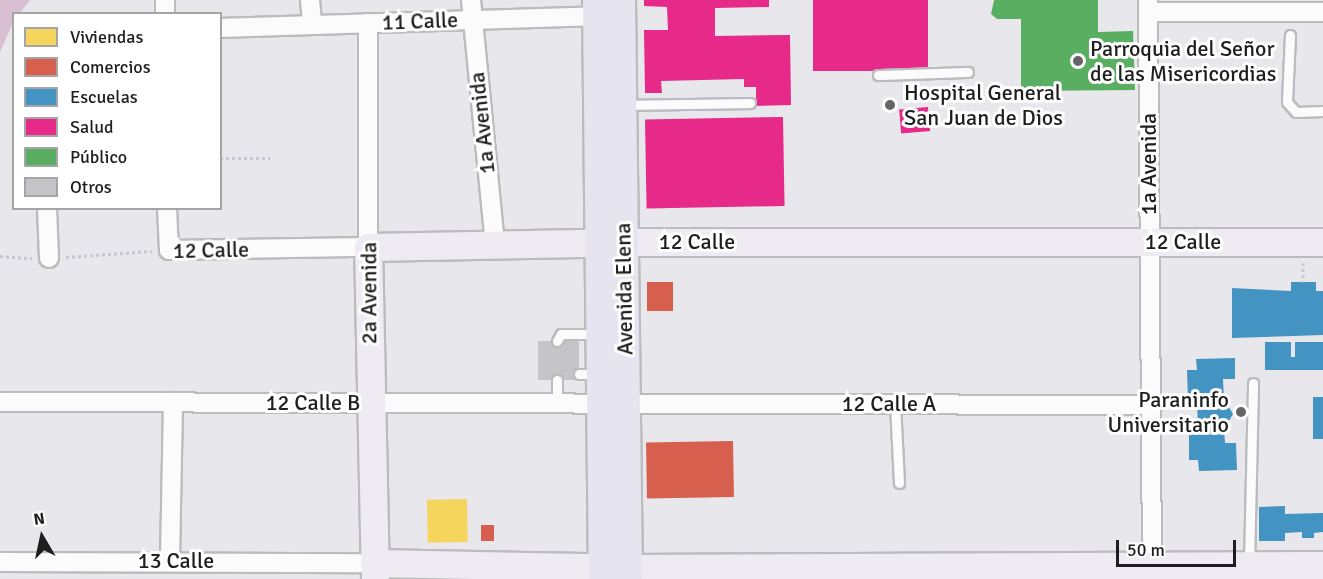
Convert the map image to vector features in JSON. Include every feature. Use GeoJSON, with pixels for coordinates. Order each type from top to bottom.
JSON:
{"type":"FeatureCollection","features":[{"type":"Feature","properties":{"kind":"main road","name":"Avenida Elena"},"geometry":{"type":"LineString","coordinates":[[602,389],[621,105],[609,8]]}},
{"type":"Feature","properties":{"kind":"main road","name":"Avenida Elena"},"geometry":{"type":"LineString","coordinates":[[609,8],[612,244],[602,333],[602,389],[615,573]]}},
{"type":"Feature","properties":{"kind":"street"},"geometry":{"type":"LineString","coordinates":[[310,0],[312,25]]}},
{"type":"Feature","properties":{"kind":"street","name":"1a Avenida"},"geometry":{"type":"LineString","coordinates":[[471,0],[495,246]]}},
{"type":"Feature","properties":{"kind":"street"},"geometry":{"type":"LineString","coordinates":[[1148,6],[1323,12]]}},
{"type":"Feature","properties":{"kind":"street","name":"1a Avenida"},"geometry":{"type":"LineString","coordinates":[[1148,6],[1152,572]]}},
{"type":"Feature","properties":{"kind":"street","name":"11 Calle"},"geometry":{"type":"LineString","coordinates":[[222,28],[472,19],[609,8]]}},
{"type":"Feature","properties":{"kind":"street","name":"2a Avenida"},"geometry":{"type":"LineString","coordinates":[[368,23],[369,403],[375,571]]}},
{"type":"Feature","properties":{"kind":"street"},"geometry":{"type":"LineString","coordinates":[[47,210],[49,258]]}},
{"type":"Feature","properties":{"kind":"street"},"geometry":{"type":"LineString","coordinates":[[167,210],[169,250]]}},
{"type":"Feature","properties":{"kind":"street","name":"12 Calle"},"geometry":{"type":"LineString","coordinates":[[169,250],[612,244],[1323,242]]}},
{"type":"Feature","properties":{"kind":"street","name":"12 Calle A"},"geometry":{"type":"LineString","coordinates":[[602,389],[895,404],[1152,405]]}},
{"type":"Feature","properties":{"kind":"street","name":"12 Calle B"},"geometry":{"type":"LineString","coordinates":[[0,402],[557,403],[602,389]]}},
{"type":"Feature","properties":{"kind":"street"},"geometry":{"type":"LineString","coordinates":[[170,560],[173,402]]}},
{"type":"Feature","properties":{"kind":"street","name":"13 Calle"},"geometry":{"type":"LineString","coordinates":[[0,561],[170,560],[375,571],[615,573],[1152,572],[1249,565],[1323,565]]}},
{"type":"Feature","properties":{"kind":"lane"},"geometry":{"type":"LineString","coordinates":[[1290,35],[1287,102],[1296,112],[1323,111]]}},
{"type":"Feature","properties":{"kind":"lane"},"geometry":{"type":"LineString","coordinates":[[878,75],[969,72]]}},
{"type":"Feature","properties":{"kind":"lane"},"geometry":{"type":"LineString","coordinates":[[621,105],[750,103]]}},
{"type":"Feature","properties":{"kind":"lane"},"geometry":{"type":"LineString","coordinates":[[557,341],[561,334],[602,333]]}},
{"type":"Feature","properties":{"kind":"lane"},"geometry":{"type":"LineString","coordinates":[[557,380],[557,403]]}},
{"type":"Feature","properties":{"kind":"lane"},"geometry":{"type":"LineString","coordinates":[[1249,565],[1253,383]]}},
{"type":"Feature","properties":{"kind":"lane"},"geometry":{"type":"LineString","coordinates":[[895,404],[899,483]]}},
{"type":"Feature","properties":{"kind":"path"},"geometry":{"type":"LineString","coordinates":[[222,158],[270,158]]}},
{"type":"Feature","properties":{"kind":"path","name":"12 Calle"},"geometry":{"type":"LineString","coordinates":[[0,256],[49,258],[169,250]]}},
{"type":"Feature","properties":{"kind":"shaded area"},"geometry":{"type":"Polygon","coordinates":[[[0,0],[30,0],[21,12],[12,12],[12,25],[0,52],[0,0]]]}},
{"type":"Feature","properties":{"kind":"building: Viviendas"},"geometry":{"type":"Polygon","coordinates":[[[467,499],[468,542],[428,543],[427,500],[467,499]]]}},
{"type":"Feature","properties":{"kind":"building: Comercios"},"geometry":{"type":"Polygon","coordinates":[[[647,282],[673,282],[673,311],[647,311],[647,282]]]}},
{"type":"Feature","properties":{"kind":"building: Comercios"},"geometry":{"type":"Polygon","coordinates":[[[733,441],[734,497],[647,499],[646,443],[733,441]]]}},
{"type":"Feature","properties":{"kind":"building: Comercios"},"geometry":{"type":"Polygon","coordinates":[[[481,525],[494,525],[494,541],[481,541],[481,525]]]}},
{"type":"Feature","properties":{"kind":"building: Escuelas"},"geometry":{"type":"Polygon","coordinates":[[[1291,282],[1316,282],[1316,291],[1323,291],[1323,335],[1232,338],[1232,288],[1291,291],[1291,282]]]}},
{"type":"Feature","properties":{"kind":"building: Escuelas"},"geometry":{"type":"Polygon","coordinates":[[[1265,342],[1291,342],[1291,357],[1295,357],[1295,342],[1323,342],[1323,370],[1265,370],[1265,342]]]}},
{"type":"Feature","properties":{"kind":"building: Escuelas"},"geometry":{"type":"Polygon","coordinates":[[[1235,358],[1235,379],[1223,379],[1224,399],[1233,414],[1224,429],[1225,443],[1236,443],[1237,470],[1199,471],[1198,460],[1189,460],[1189,430],[1198,430],[1197,399],[1188,400],[1187,370],[1197,370],[1196,359],[1235,358]]]}},
{"type":"Feature","properties":{"kind":"building: Escuelas"},"geometry":{"type":"Polygon","coordinates":[[[1313,397],[1323,397],[1323,439],[1313,439],[1313,397]]]}},
{"type":"Feature","properties":{"kind":"building: Escuelas"},"geometry":{"type":"Polygon","coordinates":[[[1285,506],[1285,514],[1323,513],[1323,532],[1314,533],[1314,538],[1302,538],[1302,532],[1285,533],[1285,541],[1259,541],[1259,507],[1285,506]]]}},
{"type":"Feature","properties":{"kind":"building: Salud"},"geometry":{"type":"Polygon","coordinates":[[[644,0],[769,0],[769,7],[715,8],[715,36],[790,35],[791,105],[756,106],[756,87],[744,87],[744,79],[661,81],[662,93],[645,93],[644,30],[668,30],[667,7],[644,6],[644,0]]]}},
{"type":"Feature","properties":{"kind":"building: Salud"},"geometry":{"type":"Polygon","coordinates":[[[813,0],[928,0],[928,71],[813,71],[813,0]]]}},
{"type":"Feature","properties":{"kind":"building: Salud"},"geometry":{"type":"Polygon","coordinates":[[[928,107],[930,131],[901,133],[899,110],[928,107]]]}},
{"type":"Feature","properties":{"kind":"building: Salud"},"geometry":{"type":"Polygon","coordinates":[[[783,117],[785,206],[647,208],[645,119],[783,117]]]}},
{"type":"Feature","properties":{"kind":"building: Público","name":"Parroquia del Señor de las Misericordias"},"geometry":{"type":"Polygon","coordinates":[[[994,0],[1098,0],[1098,32],[1133,31],[1135,90],[1021,91],[1021,19],[997,19],[991,14],[994,0]]]}},
{"type":"Feature","properties":{"kind":"building: Otros"},"geometry":{"type":"Polygon","coordinates":[[[538,341],[579,341],[579,380],[538,380],[538,341]]]}},
{"type":"Feature","properties":{"kind":"place","name":"Parroquia del Señor de las Misericordias"},"geometry":{"type":"Point","coordinates":[1078,61]}},
{"type":"Feature","properties":{"kind":"place","name":"Hospital General San Juan de Dios"},"geometry":{"type":"Point","coordinates":[890,105]}},
{"type":"Feature","properties":{"kind":"place","name":"Paraninfo Universitario"},"geometry":{"type":"Point","coordinates":[1241,412]}}]}
